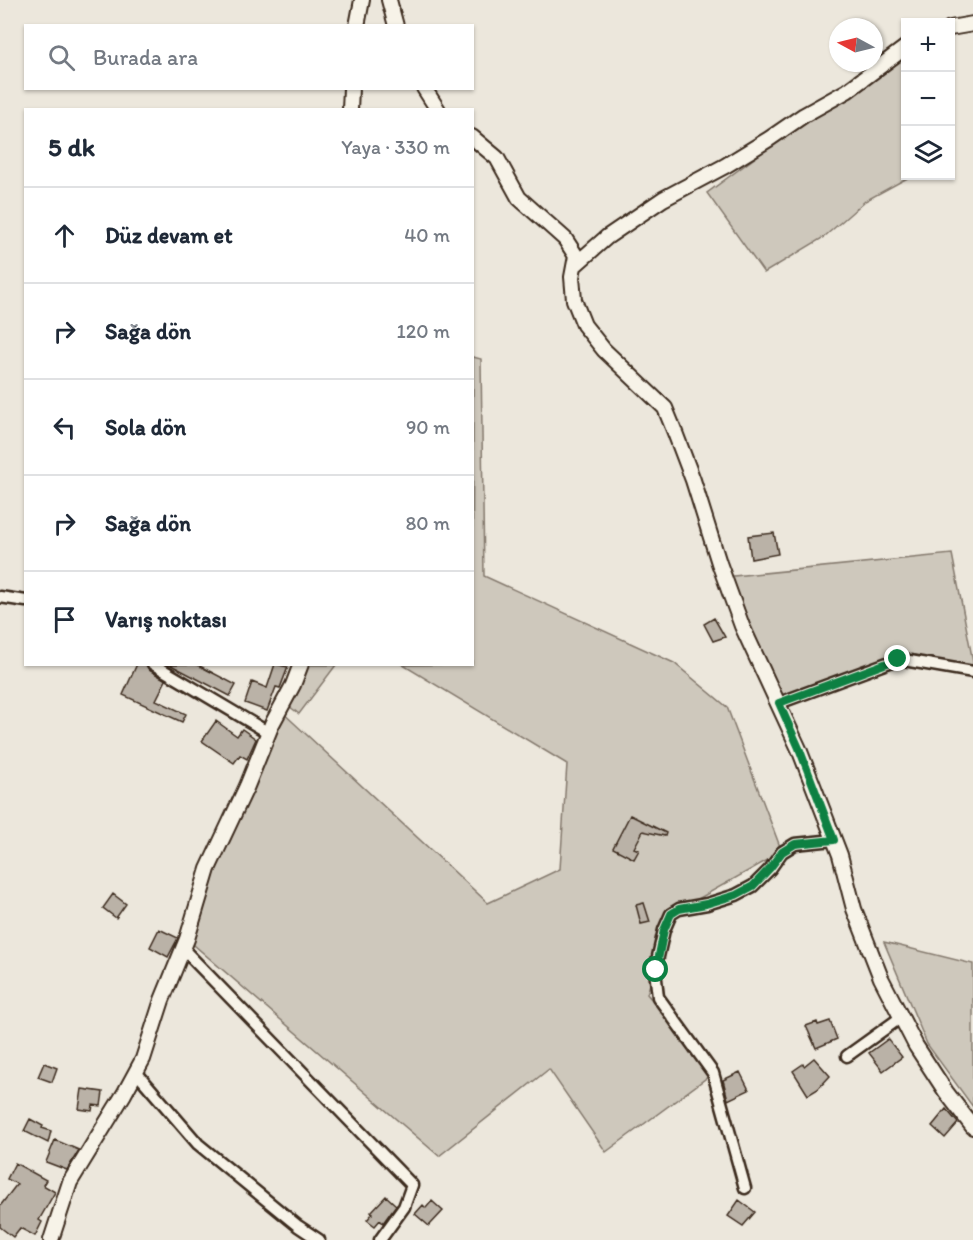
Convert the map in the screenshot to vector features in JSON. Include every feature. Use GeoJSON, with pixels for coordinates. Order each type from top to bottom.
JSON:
{"type":"FeatureCollection","features":[{"type":"Feature","properties":{"kind":"street"},"geometry":{"type":"LineString","coordinates":[[357,24],[363,0]]}},
{"type":"Feature","properties":{"kind":"street"},"geometry":{"type":"LineString","coordinates":[[389,0],[395,24]]}},
{"type":"Feature","properties":{"kind":"street"},"geometry":{"type":"LineString","coordinates":[[955,27],[973,24]]}},
{"type":"Feature","properties":{"kind":"street"},"geometry":{"type":"LineString","coordinates":[[574,266],[607,237],[663,199],[725,166],[769,139],[847,90],[901,51]]}},
{"type":"Feature","properties":{"kind":"street"},"geometry":{"type":"LineString","coordinates":[[350,108],[351,90]]}},
{"type":"Feature","properties":{"kind":"street"},"geometry":{"type":"LineString","coordinates":[[425,90],[437,108]]}},
{"type":"Feature","properties":{"kind":"street"},"geometry":{"type":"LineString","coordinates":[[474,139],[497,158],[519,198],[565,239],[576,256],[572,277],[574,300],[584,325],[604,350],[665,408],[693,480],[742,626],[799,748],[840,855],[854,909],[881,978],[900,1018],[940,1083],[973,1127]]}},
{"type":"Feature","properties":{"kind":"street"},"geometry":{"type":"LineString","coordinates":[[0,597],[24,601]]}},
{"type":"Feature","properties":{"kind":"street"},"geometry":{"type":"LineString","coordinates":[[779,703],[898,659],[973,672]]}},
{"type":"Feature","properties":{"kind":"street"},"geometry":{"type":"LineString","coordinates":[[156,666],[269,733]]}},
{"type":"Feature","properties":{"kind":"street"},"geometry":{"type":"LineString","coordinates":[[51,1240],[70,1182],[143,1059],[162,1000],[183,949],[208,869],[300,666]]}},
{"type":"Feature","properties":{"kind":"street"},"geometry":{"type":"LineString","coordinates":[[745,1188],[713,1073],[658,997],[656,970],[664,930],[671,914],[679,909],[736,895],[753,886],[782,852],[795,844],[834,840]]}},
{"type":"Feature","properties":{"kind":"street"},"geometry":{"type":"LineString","coordinates":[[183,949],[412,1185],[404,1207],[380,1240]]}},
{"type":"Feature","properties":{"kind":"street"},"geometry":{"type":"LineString","coordinates":[[847,1056],[900,1018]]}},
{"type":"Feature","properties":{"kind":"street"},"geometry":{"type":"LineString","coordinates":[[136,1072],[198,1144],[298,1226],[319,1240]]}},
{"type":"Feature","properties":{"kind":"shaded area"},"geometry":{"type":"Polygon","coordinates":[[[901,50],[901,180],[904,180],[865,201],[824,237],[764,273],[707,193],[871,72],[883,72],[883,63],[901,50]]]}},
{"type":"Feature","properties":{"kind":"shaded area"},"geometry":{"type":"Polygon","coordinates":[[[474,357],[481,359],[484,576],[674,663],[727,707],[782,852],[671,914],[647,994],[713,1073],[606,1152],[549,1069],[439,1156],[187,939],[280,710],[488,903],[560,869],[567,764],[405,666],[474,666],[474,357]]]}},
{"type":"Feature","properties":{"kind":"shaded area"},"geometry":{"type":"Polygon","coordinates":[[[952,554],[973,672],[898,659],[779,703],[724,577],[952,554]]]}},
{"type":"Feature","properties":{"kind":"shaded area"},"geometry":{"type":"Polygon","coordinates":[[[294,666],[335,666],[299,714],[284,702],[294,666]]]}},
{"type":"Feature","properties":{"kind":"shaded area"},"geometry":{"type":"Polygon","coordinates":[[[884,942],[973,964],[973,1107],[927,1044],[884,942]]]}},
{"type":"Feature","properties":{"kind":"building"},"geometry":{"type":"Polygon","coordinates":[[[774,533],[778,554],[751,559],[748,536],[774,533]]]}},
{"type":"Feature","properties":{"kind":"building"},"geometry":{"type":"Polygon","coordinates":[[[714,618],[725,637],[713,641],[704,624],[714,618]]]}},
{"type":"Feature","properties":{"kind":"building"},"geometry":{"type":"Polygon","coordinates":[[[136,666],[147,666],[149,670],[166,680],[156,700],[186,714],[182,722],[123,695],[136,666]]]}},
{"type":"Feature","properties":{"kind":"building"},"geometry":{"type":"Polygon","coordinates":[[[173,666],[200,666],[236,685],[230,696],[173,666]]]}},
{"type":"Feature","properties":{"kind":"building"},"geometry":{"type":"Polygon","coordinates":[[[274,666],[288,667],[280,688],[276,687],[267,711],[245,703],[252,682],[267,688],[274,666]]]}},
{"type":"Feature","properties":{"kind":"building"},"geometry":{"type":"Polygon","coordinates":[[[216,721],[237,736],[242,729],[256,739],[247,759],[240,755],[234,763],[202,741],[216,721]]]}},
{"type":"Feature","properties":{"kind":"building"},"geometry":{"type":"Polygon","coordinates":[[[630,815],[666,833],[665,836],[643,831],[634,848],[639,850],[634,859],[613,848],[630,815]]]}},
{"type":"Feature","properties":{"kind":"building"},"geometry":{"type":"Polygon","coordinates":[[[113,894],[126,904],[116,918],[103,908],[113,894]]]}},
{"type":"Feature","properties":{"kind":"building"},"geometry":{"type":"Polygon","coordinates":[[[644,903],[650,922],[641,924],[636,905],[644,903]]]}},
{"type":"Feature","properties":{"kind":"building"},"geometry":{"type":"Polygon","coordinates":[[[159,929],[178,938],[168,957],[150,947],[159,929]]]}},
{"type":"Feature","properties":{"kind":"building"},"geometry":{"type":"Polygon","coordinates":[[[830,1021],[837,1039],[816,1048],[806,1026],[830,1021]]]}},
{"type":"Feature","properties":{"kind":"building"},"geometry":{"type":"Polygon","coordinates":[[[888,1039],[902,1057],[883,1071],[869,1053],[888,1039]]]}},
{"type":"Feature","properties":{"kind":"building"},"geometry":{"type":"Polygon","coordinates":[[[814,1058],[830,1076],[818,1089],[808,1095],[793,1071],[814,1058]]]}},
{"type":"Feature","properties":{"kind":"building"},"geometry":{"type":"Polygon","coordinates":[[[44,1063],[57,1068],[52,1082],[38,1077],[44,1063]]]}},
{"type":"Feature","properties":{"kind":"building"},"geometry":{"type":"Polygon","coordinates":[[[740,1072],[749,1090],[728,1100],[723,1080],[740,1072]]]}},
{"type":"Feature","properties":{"kind":"building"},"geometry":{"type":"Polygon","coordinates":[[[82,1089],[103,1092],[101,1106],[93,1105],[92,1111],[79,1109],[82,1089]]]}},
{"type":"Feature","properties":{"kind":"building"},"geometry":{"type":"Polygon","coordinates":[[[946,1109],[958,1123],[945,1138],[932,1126],[946,1109]]]}},
{"type":"Feature","properties":{"kind":"building"},"geometry":{"type":"Polygon","coordinates":[[[30,1119],[43,1126],[42,1128],[51,1131],[48,1143],[24,1131],[30,1119]]]}},
{"type":"Feature","properties":{"kind":"building"},"geometry":{"type":"Polygon","coordinates":[[[55,1140],[79,1150],[67,1170],[46,1162],[55,1140]]]}},
{"type":"Feature","properties":{"kind":"building"},"geometry":{"type":"Polygon","coordinates":[[[15,1163],[46,1180],[43,1185],[55,1192],[39,1220],[42,1222],[35,1236],[20,1228],[13,1237],[0,1227],[0,1206],[17,1184],[7,1179],[15,1163]]]}},
{"type":"Feature","properties":{"kind":"building"},"geometry":{"type":"Polygon","coordinates":[[[386,1196],[396,1205],[383,1223],[380,1220],[375,1226],[367,1220],[373,1213],[371,1212],[386,1196]]]}},
{"type":"Feature","properties":{"kind":"building"},"geometry":{"type":"Polygon","coordinates":[[[739,1200],[755,1212],[743,1226],[728,1216],[739,1200]]]}},
{"type":"Feature","properties":{"kind":"building"},"geometry":{"type":"Polygon","coordinates":[[[432,1201],[443,1211],[429,1226],[415,1214],[423,1205],[426,1208],[432,1201]]]}},
{"type":"Feature","properties":{"kind":"route"},"geometry":{"type":"LineString","coordinates":[[656,970],[664,930],[671,914],[679,909],[736,895],[753,886],[782,852],[795,844],[834,840],[779,703],[898,659]]}}]}
